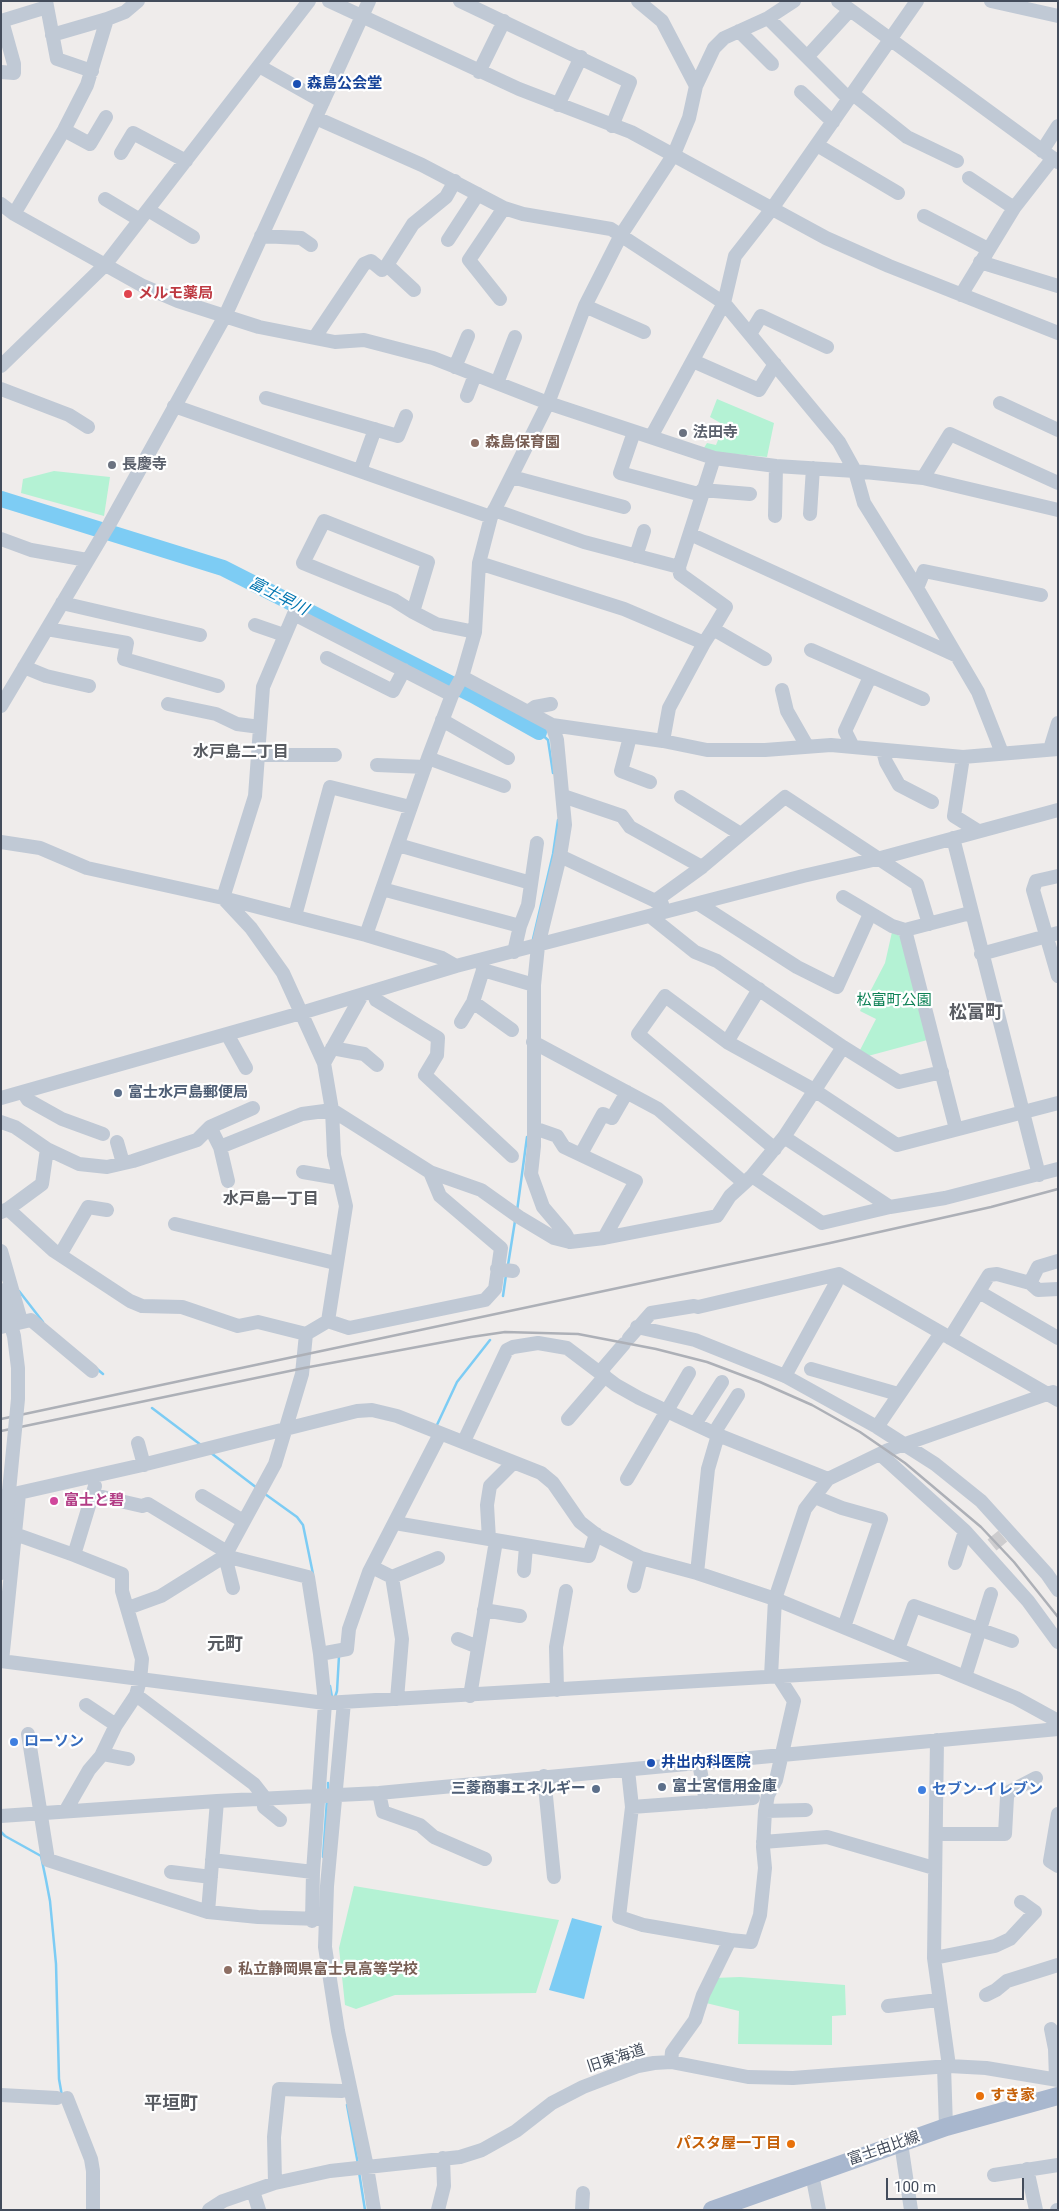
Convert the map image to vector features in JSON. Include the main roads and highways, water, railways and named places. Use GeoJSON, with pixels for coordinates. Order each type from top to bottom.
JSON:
{"type":"FeatureCollection","features":[{"type":"Feature","properties":{"kind":"main road","name":"富士由比線"},"geometry":{"type":"LineString","coordinates":[[712,2210],[946,2127],[1057,2085]]}},
{"type":"Feature","properties":{"kind":"water"},"geometry":{"type":"Polygon","coordinates":[[[572,1918],[602,1926],[584,1999],[549,1990],[572,1918]]]}},
{"type":"Feature","properties":{"kind":"waterway","name":"富士早川"},"geometry":{"type":"LineString","coordinates":[[1,499],[223,568],[473,695],[539,732]]}},
{"type":"Feature","properties":{"kind":"waterway"},"geometry":{"type":"LineString","coordinates":[[539,732],[548,740],[553,773]]}},
{"type":"Feature","properties":{"kind":"waterway"},"geometry":{"type":"LineString","coordinates":[[533,939],[553,854],[558,820]]}},
{"type":"Feature","properties":{"kind":"waterway"},"geometry":{"type":"LineString","coordinates":[[517,1211],[527,1137]]}},
{"type":"Feature","properties":{"kind":"waterway"},"geometry":{"type":"LineString","coordinates":[[508,1265],[515,1221]]}},
{"type":"Feature","properties":{"kind":"waterway"},"geometry":{"type":"LineString","coordinates":[[503,1296],[506,1275]]}},
{"type":"Feature","properties":{"kind":"waterway"},"geometry":{"type":"LineString","coordinates":[[19,1291],[43,1322]]}},
{"type":"Feature","properties":{"kind":"waterway"},"geometry":{"type":"LineString","coordinates":[[436,1427],[457,1382],[490,1340]]}},
{"type":"Feature","properties":{"kind":"waterway"},"geometry":{"type":"LineString","coordinates":[[97,1369],[103,1374]]}},
{"type":"Feature","properties":{"kind":"waterway"},"geometry":{"type":"LineString","coordinates":[[152,1408],[201,1445]]}},
{"type":"Feature","properties":{"kind":"waterway"},"geometry":{"type":"LineString","coordinates":[[211,1453],[257,1488]]}},
{"type":"Feature","properties":{"kind":"waterway"},"geometry":{"type":"LineString","coordinates":[[265,1494],[297,1517],[303,1525],[313,1574]]}},
{"type":"Feature","properties":{"kind":"waterway"},"geometry":{"type":"LineString","coordinates":[[335,1697],[339,1656]]}},
{"type":"Feature","properties":{"kind":"waterway"},"geometry":{"type":"LineString","coordinates":[[330,1686],[332,1697]]}},
{"type":"Feature","properties":{"kind":"waterway"},"geometry":{"type":"LineString","coordinates":[[328,1783],[328,1790]]}},
{"type":"Feature","properties":{"kind":"waterway"},"geometry":{"type":"LineString","coordinates":[[323,1857],[327,1800]]}},
{"type":"Feature","properties":{"kind":"waterway"},"geometry":{"type":"LineString","coordinates":[[1,1832],[41,1856],[50,1901],[56,1964],[59,2079],[62,2096]]}},
{"type":"Feature","properties":{"kind":"waterway"},"geometry":{"type":"LineString","coordinates":[[347,2105],[358,2164]]}},
{"type":"Feature","properties":{"kind":"waterway"},"geometry":{"type":"LineString","coordinates":[[359,2172],[365,2210]]}},
{"type":"Feature","properties":{"kind":"tunnel"},"geometry":{"type":"LineString","coordinates":[[992,1545],[1010,1530]]}},
{"type":"Feature","properties":{"kind":"railway"},"geometry":{"type":"LineString","coordinates":[[1,1419],[830,1243],[991,1207],[1058,1189]]}},
{"type":"Feature","properties":{"kind":"railway"},"geometry":{"type":"LineString","coordinates":[[1,1431],[304,1368],[471,1337],[505,1332],[578,1334],[656,1349],[707,1362],[760,1382],[812,1405],[860,1432],[905,1463],[981,1527],[1014,1562],[1058,1617]]}},
{"type":"Feature","properties":{"kind":"place","name":"森島公会堂"},"geometry":{"type":"Point","coordinates":[297,84]}},
{"type":"Feature","properties":{"kind":"place","name":"メルモ薬局"},"geometry":{"type":"Point","coordinates":[128,294]}},
{"type":"Feature","properties":{"kind":"place","name":"法田寺"},"geometry":{"type":"Point","coordinates":[683,433]}},
{"type":"Feature","properties":{"kind":"place","name":"森島保育園"},"geometry":{"type":"Point","coordinates":[475,443]}},
{"type":"Feature","properties":{"kind":"place","name":"長慶寺"},"geometry":{"type":"Point","coordinates":[112,465]}},
{"type":"Feature","properties":{"kind":"place","name":"富士水戸島郵便局"},"geometry":{"type":"Point","coordinates":[118,1093]}},
{"type":"Feature","properties":{"kind":"place","name":"富士と碧"},"geometry":{"type":"Point","coordinates":[54,1501]}},
{"type":"Feature","properties":{"kind":"place","name":"ローソン"},"geometry":{"type":"Point","coordinates":[14,1742]}},
{"type":"Feature","properties":{"kind":"place","name":"井出内科医院"},"geometry":{"type":"Point","coordinates":[651,1763]}},
{"type":"Feature","properties":{"kind":"place","name":"富士宮信用金庫"},"geometry":{"type":"Point","coordinates":[662,1787]}},
{"type":"Feature","properties":{"kind":"place","name":"三菱商事エネルギー"},"geometry":{"type":"Point","coordinates":[596,1789]}},
{"type":"Feature","properties":{"kind":"place","name":"セブン-イレブン"},"geometry":{"type":"Point","coordinates":[922,1790]}},
{"type":"Feature","properties":{"kind":"place","name":"私立静岡県富士見高等学校"},"geometry":{"type":"Point","coordinates":[228,1970]}},
{"type":"Feature","properties":{"kind":"place","name":"すき家"},"geometry":{"type":"Point","coordinates":[980,2096]}},
{"type":"Feature","properties":{"kind":"place","name":"パスタ屋一丁目"},"geometry":{"type":"Point","coordinates":[791,2144]}},
{"type":"Feature","properties":{"kind":"district","name":"水戸島二丁目"},"geometry":{"type":"Point","coordinates":[241,753]}},
{"type":"Feature","properties":{"kind":"district","name":"松富町"},"geometry":{"type":"Point","coordinates":[976,1013]}},
{"type":"Feature","properties":{"kind":"district","name":"水戸島一丁目"},"geometry":{"type":"Point","coordinates":[271,1200]}},
{"type":"Feature","properties":{"kind":"district","name":"元町"},"geometry":{"type":"Point","coordinates":[225,1645]}},
{"type":"Feature","properties":{"kind":"district","name":"平垣町"},"geometry":{"type":"Point","coordinates":[171,2104]}},
{"type":"Feature","properties":{"kind":"park label","name":"松富町公園"},"geometry":{"type":"Point","coordinates":[894,1001]}}]}
